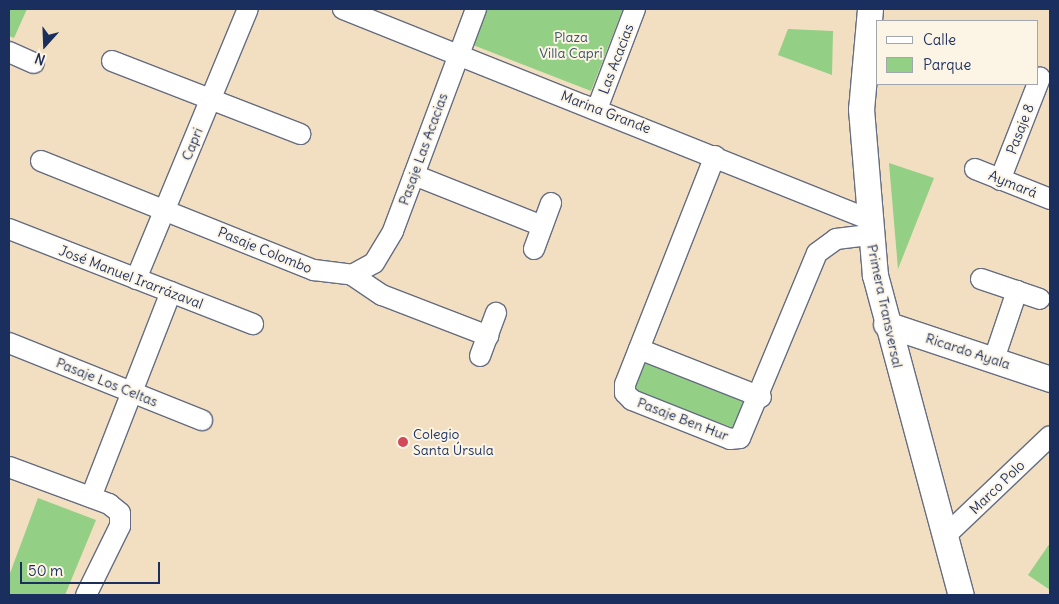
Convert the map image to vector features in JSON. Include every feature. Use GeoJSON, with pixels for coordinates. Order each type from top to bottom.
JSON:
{"type":"FeatureCollection","features":[{"type":"Feature","properties":{"kind":"street","name":"Capri"},"geometry":{"type":"LineString","coordinates":[[136,279],[248,9]]}},
{"type":"Feature","properties":{"kind":"street","name":"Marina Grande"},"geometry":{"type":"LineString","coordinates":[[343,9],[715,156],[869,226]]}},
{"type":"Feature","properties":{"kind":"street","name":"Pasaje Las Acacias"},"geometry":{"type":"LineString","coordinates":[[352,275],[366,271],[381,254],[414,175],[476,9]]}},
{"type":"Feature","properties":{"kind":"street","name":"Las Acacias"},"geometry":{"type":"LineString","coordinates":[[597,109],[635,9]]}},
{"type":"Feature","properties":{"kind":"street","name":"Primera Transversal"},"geometry":{"type":"LineString","coordinates":[[870,9],[861,82],[869,226],[886,324],[961,595]]}},
{"type":"Feature","properties":{"kind":"street"},"geometry":{"type":"LineString","coordinates":[[9,52],[34,63]]}},
{"type":"Feature","properties":{"kind":"street"},"geometry":{"type":"LineString","coordinates":[[112,61],[300,134]]}},
{"type":"Feature","properties":{"kind":"street","name":"Pasaje 8"},"geometry":{"type":"LineString","coordinates":[[1000,180],[1043,79]]}},
{"type":"Feature","properties":{"kind":"street","name":"Pasaje Ben Hur"},"geometry":{"type":"LineString","coordinates":[[715,156],[624,389],[628,397],[730,438],[745,435],[817,253],[836,239],[869,226]]}},
{"type":"Feature","properties":{"kind":"street","name":"Pasaje Colombo"},"geometry":{"type":"LineString","coordinates":[[41,160],[314,270],[352,275],[382,295],[488,336]]}},
{"type":"Feature","properties":{"kind":"street","name":"Aymará"},"geometry":{"type":"LineString","coordinates":[[975,170],[1050,199]]}},
{"type":"Feature","properties":{"kind":"street"},"geometry":{"type":"LineString","coordinates":[[414,175],[542,226]]}},
{"type":"Feature","properties":{"kind":"street"},"geometry":{"type":"LineString","coordinates":[[534,249],[551,202]]}},
{"type":"Feature","properties":{"kind":"street","name":"José Manuel Irarrázaval"},"geometry":{"type":"LineString","coordinates":[[9,228],[253,324]]}},
{"type":"Feature","properties":{"kind":"street"},"geometry":{"type":"LineString","coordinates":[[981,279],[1040,299]]}},
{"type":"Feature","properties":{"kind":"street"},"geometry":{"type":"LineString","coordinates":[[994,359],[1017,291]]}},
{"type":"Feature","properties":{"kind":"street"},"geometry":{"type":"LineString","coordinates":[[91,497],[171,292]]}},
{"type":"Feature","properties":{"kind":"street"},"geometry":{"type":"LineString","coordinates":[[480,356],[496,312]]}},
{"type":"Feature","properties":{"kind":"street","name":"Ricardo Ayala"},"geometry":{"type":"LineString","coordinates":[[886,324],[1050,378]]}},
{"type":"Feature","properties":{"kind":"street","name":"Pasaje Los Celtas"},"geometry":{"type":"LineString","coordinates":[[10,346],[202,420]]}},
{"type":"Feature","properties":{"kind":"street"},"geometry":{"type":"LineString","coordinates":[[639,349],[761,396]]}},
{"type":"Feature","properties":{"kind":"street","name":"Marco Polo"},"geometry":{"type":"LineString","coordinates":[[944,537],[1050,436]]}},
{"type":"Feature","properties":{"kind":"street"},"geometry":{"type":"LineString","coordinates":[[9,467],[114,506],[121,520],[86,595]]}},
{"type":"Feature","properties":{"kind":"green space"},"geometry":{"type":"Polygon","coordinates":[[[9,9],[27,9],[14,38],[9,36],[9,9]]]}},
{"type":"Feature","properties":{"kind":"green space","name":"Plaza Villa Capri"},"geometry":{"type":"Polygon","coordinates":[[[487,9],[623,9],[591,91],[473,45],[487,9]]]}},
{"type":"Feature","properties":{"kind":"green space"},"geometry":{"type":"Polygon","coordinates":[[[788,29],[833,31],[832,75],[778,55],[788,29]]]}},
{"type":"Feature","properties":{"kind":"green space"},"geometry":{"type":"Polygon","coordinates":[[[889,163],[934,178],[898,269],[889,163]]]}},
{"type":"Feature","properties":{"kind":"green space"},"geometry":{"type":"Polygon","coordinates":[[[641,358],[747,397],[736,429],[629,390],[641,358]]]}},
{"type":"Feature","properties":{"kind":"green space"},"geometry":{"type":"Polygon","coordinates":[[[38,498],[96,520],[65,595],[9,595],[9,576],[38,498]]]}},
{"type":"Feature","properties":{"kind":"green space"},"geometry":{"type":"Polygon","coordinates":[[[1050,543],[1050,590],[1028,575],[1050,543]]]}},
{"type":"Feature","properties":{"kind":"place","name":"Colegio Santa Úrsula"},"geometry":{"type":"Point","coordinates":[403,442]}}]}
